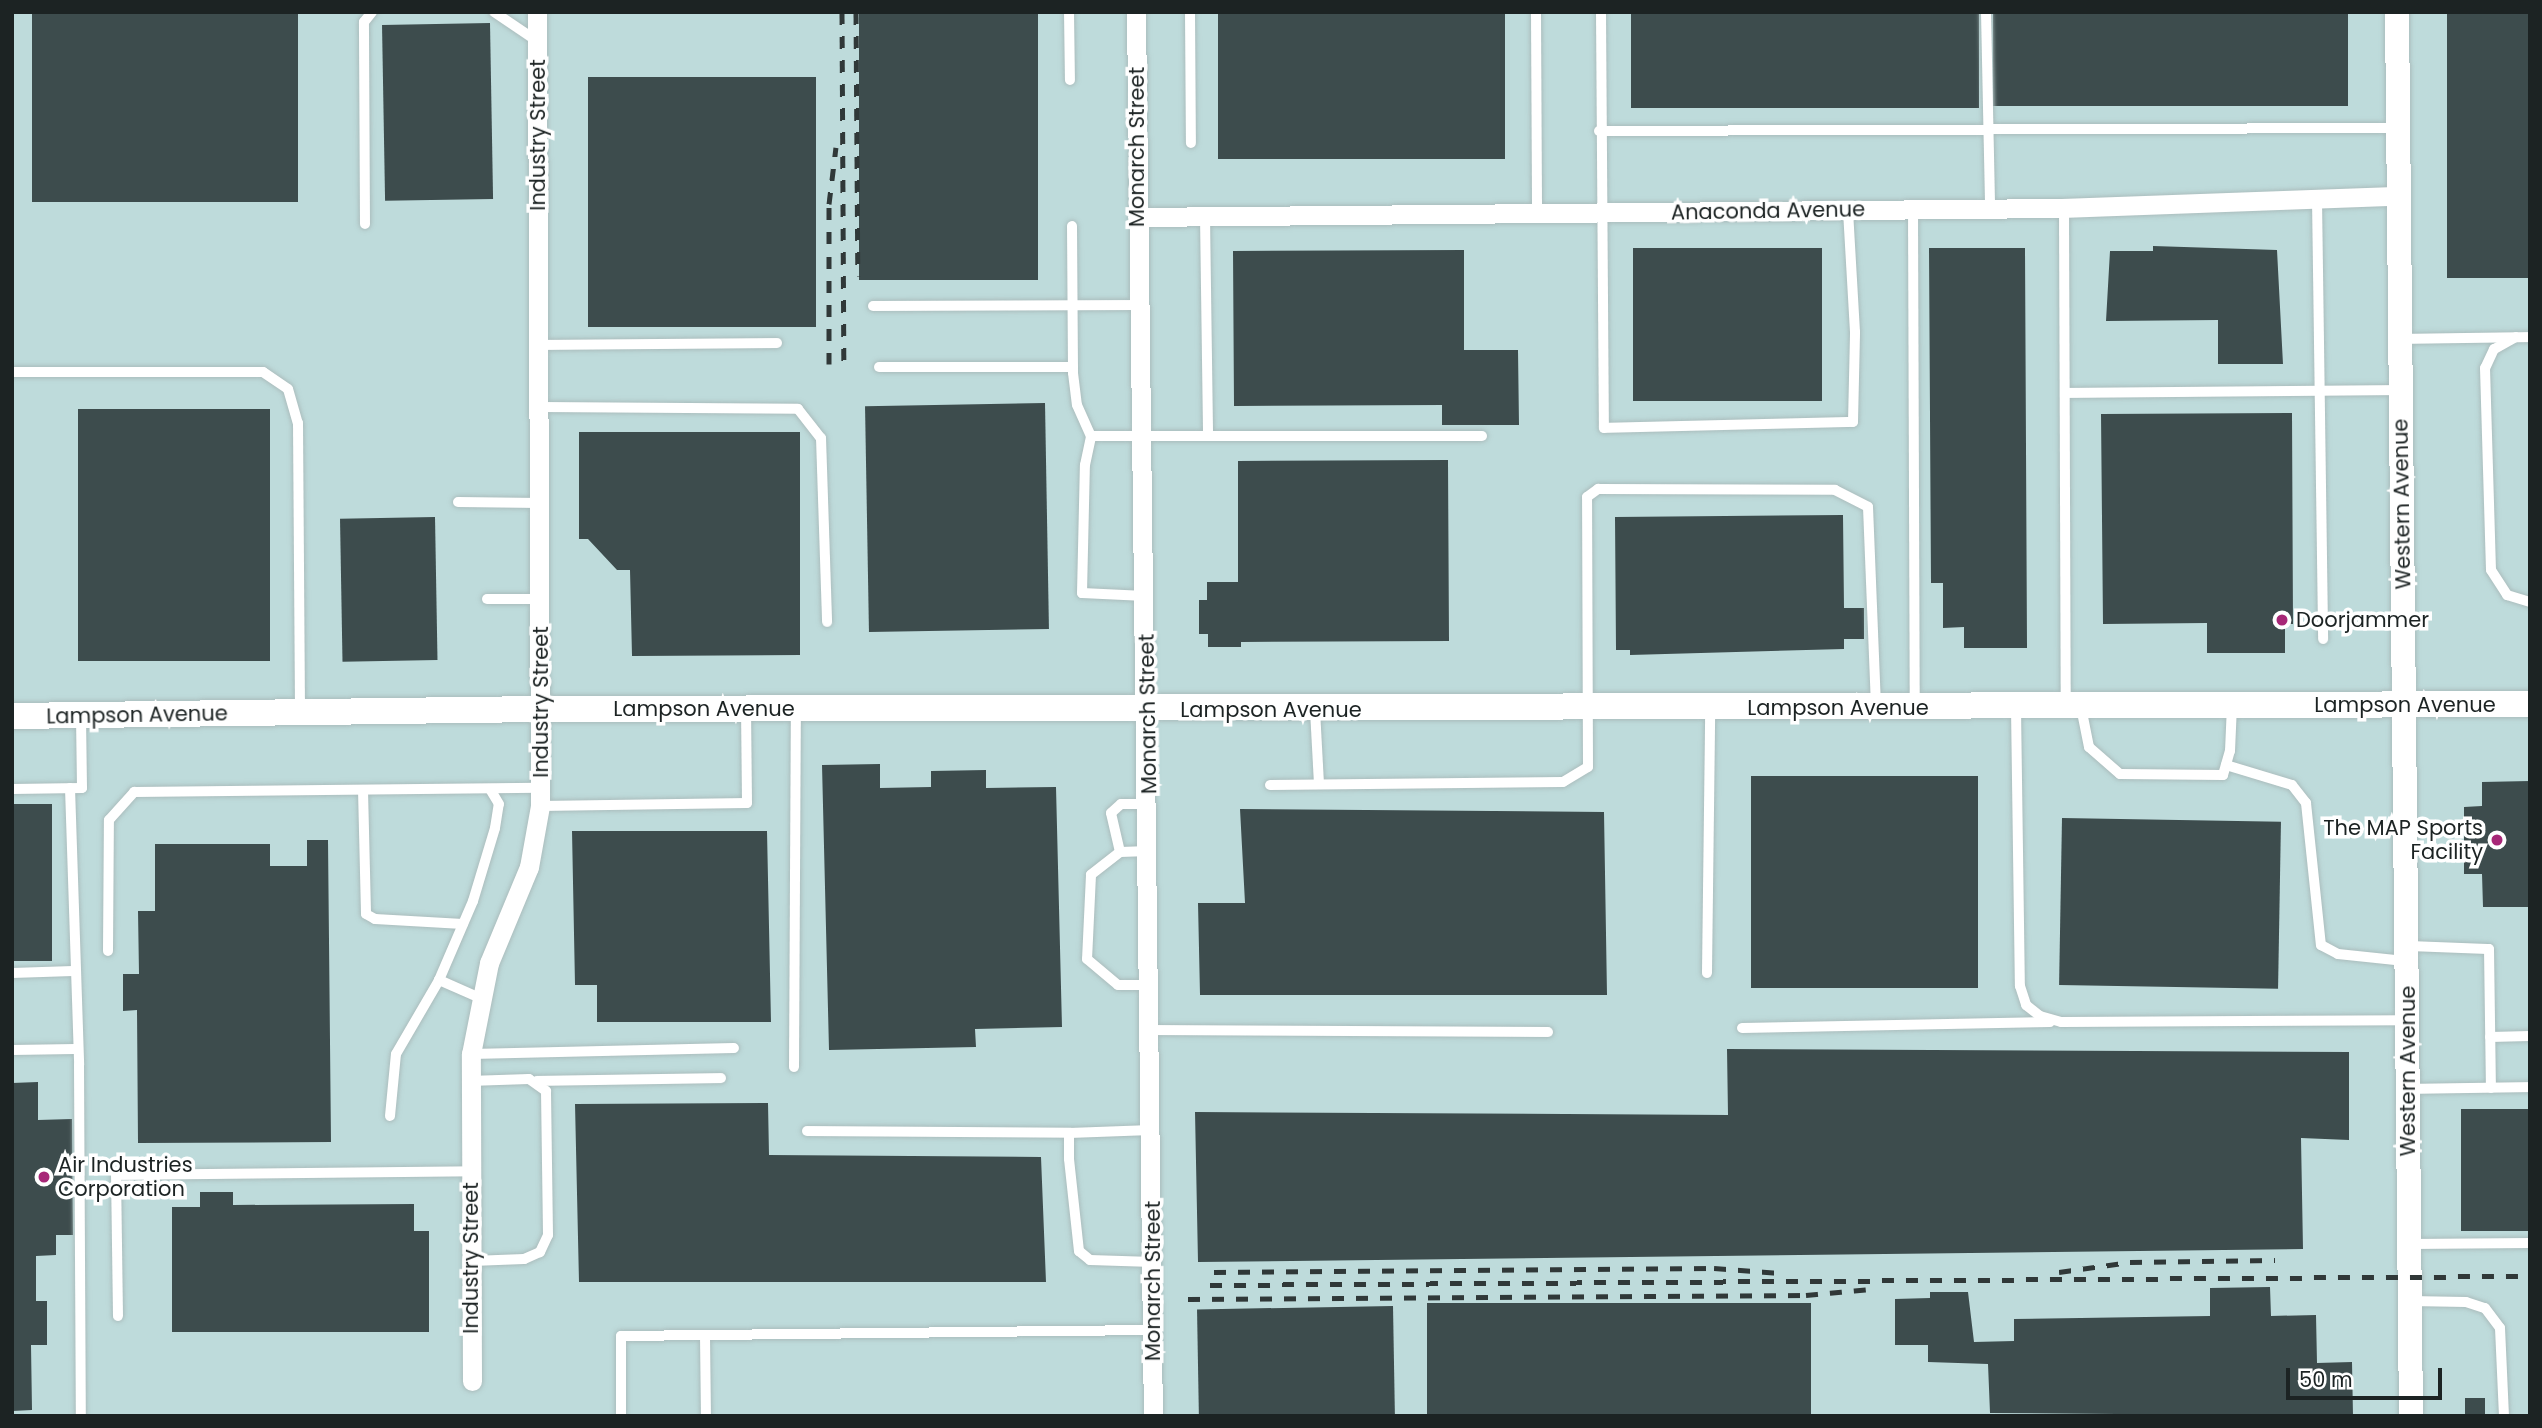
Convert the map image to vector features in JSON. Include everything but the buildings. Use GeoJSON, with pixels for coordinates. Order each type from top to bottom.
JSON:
{"type":"FeatureCollection","features":[{"type":"Feature","properties":{"kind":"main road","name":"Lampson Avenue"},"geometry":{"type":"LineString","coordinates":[[12,716],[542,709],[1149,710],[2530,704]]}},
{"type":"Feature","properties":{"kind":"street","name":"Industry Street"},"geometry":{"type":"LineString","coordinates":[[472,1381],[471,1054],[480,998],[528,867],[540,797],[542,709],[537,12]]}},
{"type":"Feature","properties":{"kind":"street","name":"Monarch Street"},"geometry":{"type":"LineString","coordinates":[[1136,12],[1141,433],[1149,710],[1153,1416]]}},
{"type":"Feature","properties":{"kind":"street","name":"Western Avenue"},"geometry":{"type":"LineString","coordinates":[[2397,12],[2411,1416]]}},
{"type":"Feature","properties":{"kind":"street","name":"Anaconda Avenue"},"geometry":{"type":"LineString","coordinates":[[1137,217],[2064,208],[2399,196]]}},
{"type":"Feature","properties":{"kind":"lane"},"geometry":{"type":"LineString","coordinates":[[365,224],[364,22],[373,12]]}},
{"type":"Feature","properties":{"kind":"lane"},"geometry":{"type":"LineString","coordinates":[[494,12],[537,42]]}},
{"type":"Feature","properties":{"kind":"lane"},"geometry":{"type":"LineString","coordinates":[[1069,12],[1070,80]]}},
{"type":"Feature","properties":{"kind":"lane"},"geometry":{"type":"LineString","coordinates":[[1190,12],[1191,143]]}},
{"type":"Feature","properties":{"kind":"lane"},"geometry":{"type":"LineString","coordinates":[[1535,12],[1537,213]]}},
{"type":"Feature","properties":{"kind":"lane"},"geometry":{"type":"LineString","coordinates":[[1601,12],[1599,131],[1604,428],[1853,422],[1855,331],[1848,210]]}},
{"type":"Feature","properties":{"kind":"lane"},"geometry":{"type":"LineString","coordinates":[[1986,12],[1990,208]]}},
{"type":"Feature","properties":{"kind":"lane"},"geometry":{"type":"LineString","coordinates":[[1599,131],[2398,128]]}},
{"type":"Feature","properties":{"kind":"lane"},"geometry":{"type":"LineString","coordinates":[[2317,199],[2323,639]]}},
{"type":"Feature","properties":{"kind":"lane"},"geometry":{"type":"LineString","coordinates":[[2064,208],[2065,393],[2073,707],[2089,747],[2119,774],[2223,775],[2232,706]]}},
{"type":"Feature","properties":{"kind":"lane"},"geometry":{"type":"LineString","coordinates":[[1913,209],[1915,708]]}},
{"type":"Feature","properties":{"kind":"lane"},"geometry":{"type":"LineString","coordinates":[[1205,216],[1209,433]]}},
{"type":"Feature","properties":{"kind":"lane"},"geometry":{"type":"LineString","coordinates":[[1072,226],[1073,367],[1077,405],[1091,436],[1084,465],[1083,593],[1146,596]]}},
{"type":"Feature","properties":{"kind":"lane"},"geometry":{"type":"LineString","coordinates":[[873,306],[1139,305]]}},
{"type":"Feature","properties":{"kind":"lane"},"geometry":{"type":"LineString","coordinates":[[2516,337],[2494,348],[2485,368],[2491,570],[2507,595],[2530,602]]}},
{"type":"Feature","properties":{"kind":"lane"},"geometry":{"type":"LineString","coordinates":[[2400,339],[2530,337]]}},
{"type":"Feature","properties":{"kind":"lane"},"geometry":{"type":"LineString","coordinates":[[540,345],[777,343]]}},
{"type":"Feature","properties":{"kind":"lane"},"geometry":{"type":"LineString","coordinates":[[879,367],[1073,367]]}},
{"type":"Feature","properties":{"kind":"lane"},"geometry":{"type":"LineString","coordinates":[[12,372],[263,372],[288,389],[298,423],[300,713]]}},
{"type":"Feature","properties":{"kind":"lane"},"geometry":{"type":"LineString","coordinates":[[2065,393],[2401,390]]}},
{"type":"Feature","properties":{"kind":"lane"},"geometry":{"type":"LineString","coordinates":[[540,407],[798,409],[821,438],[827,622]]}},
{"type":"Feature","properties":{"kind":"lane"},"geometry":{"type":"LineString","coordinates":[[1091,436],[1209,433],[1482,436]]}},
{"type":"Feature","properties":{"kind":"lane"},"geometry":{"type":"LineString","coordinates":[[1270,785],[1563,782],[1588,767],[1587,497],[1598,489],[1835,490],[1868,507],[1876,708]]}},
{"type":"Feature","properties":{"kind":"lane"},"geometry":{"type":"LineString","coordinates":[[458,502],[540,503]]}},
{"type":"Feature","properties":{"kind":"lane"},"geometry":{"type":"LineString","coordinates":[[486,598],[541,599]]}},
{"type":"Feature","properties":{"kind":"lane"},"geometry":{"type":"LineString","coordinates":[[2015,707],[2021,986],[2026,1005],[2061,1022]]}},
{"type":"Feature","properties":{"kind":"lane"},"geometry":{"type":"LineString","coordinates":[[1707,973],[1710,708]]}},
{"type":"Feature","properties":{"kind":"lane"},"geometry":{"type":"LineString","coordinates":[[108,951],[109,821],[134,792],[489,789],[540,797],[747,803],[746,709]]}},
{"type":"Feature","properties":{"kind":"lane"},"geometry":{"type":"LineString","coordinates":[[794,1067],[796,709]]}},
{"type":"Feature","properties":{"kind":"lane"},"geometry":{"type":"LineString","coordinates":[[1315,709],[1319,784]]}},
{"type":"Feature","properties":{"kind":"lane"},"geometry":{"type":"LineString","coordinates":[[12,789],[82,788],[80,716]]}},
{"type":"Feature","properties":{"kind":"lane"},"geometry":{"type":"LineString","coordinates":[[2226,765],[2292,785],[2306,803],[2321,945],[2338,954],[2408,954],[2489,949],[2491,1087]]}},
{"type":"Feature","properties":{"kind":"lane"},"geometry":{"type":"LineString","coordinates":[[70,788],[75,1049],[83,1247],[81,1416]]}},
{"type":"Feature","properties":{"kind":"lane"},"geometry":{"type":"LineString","coordinates":[[390,1116],[397,1054],[439,980],[463,924],[495,828],[499,803],[489,789]]}},
{"type":"Feature","properties":{"kind":"lane"},"geometry":{"type":"LineString","coordinates":[[363,790],[366,914],[375,919],[463,924]]}},
{"type":"Feature","properties":{"kind":"lane"},"geometry":{"type":"LineString","coordinates":[[1120,852],[1111,813],[1121,804],[1149,803]]}},
{"type":"Feature","properties":{"kind":"lane"},"geometry":{"type":"LineString","coordinates":[[1150,851],[1120,852],[1091,875],[1087,959],[1118,985],[1151,985]]}},
{"type":"Feature","properties":{"kind":"lane"},"geometry":{"type":"LineString","coordinates":[[12,973],[73,971]]}},
{"type":"Feature","properties":{"kind":"lane"},"geometry":{"type":"LineString","coordinates":[[439,980],[480,998]]}},
{"type":"Feature","properties":{"kind":"lane"},"geometry":{"type":"LineString","coordinates":[[1742,1028],[2061,1022],[2408,1020]]}},
{"type":"Feature","properties":{"kind":"lane"},"geometry":{"type":"LineString","coordinates":[[1151,1030],[1548,1032]]}},
{"type":"Feature","properties":{"kind":"lane"},"geometry":{"type":"LineString","coordinates":[[2490,1037],[2530,1036]]}},
{"type":"Feature","properties":{"kind":"lane"},"geometry":{"type":"LineString","coordinates":[[471,1054],[734,1048]]}},
{"type":"Feature","properties":{"kind":"lane"},"geometry":{"type":"LineString","coordinates":[[12,1050],[75,1049]]}},
{"type":"Feature","properties":{"kind":"lane"},"geometry":{"type":"LineString","coordinates":[[469,1081],[721,1078]]}},
{"type":"Feature","properties":{"kind":"lane"},"geometry":{"type":"LineString","coordinates":[[472,1261],[524,1259],[540,1252],[548,1235],[546,1091],[537,1081]]}},
{"type":"Feature","properties":{"kind":"lane"},"geometry":{"type":"LineString","coordinates":[[2408,1088],[2530,1087]]}},
{"type":"Feature","properties":{"kind":"lane"},"geometry":{"type":"LineString","coordinates":[[807,1130],[1069,1133],[1152,1130]]}},
{"type":"Feature","properties":{"kind":"lane"},"geometry":{"type":"LineString","coordinates":[[1069,1133],[1079,1251],[1090,1259],[1153,1262]]}},
{"type":"Feature","properties":{"kind":"lane"},"geometry":{"type":"LineString","coordinates":[[118,1316],[116,1175],[471,1171]]}},
{"type":"Feature","properties":{"kind":"lane"},"geometry":{"type":"LineString","coordinates":[[2409,1244],[2530,1243]]}},
{"type":"Feature","properties":{"kind":"lane"},"geometry":{"type":"LineString","coordinates":[[2410,1301],[2466,1302],[2485,1308],[2500,1328],[2504,1416]]}},
{"type":"Feature","properties":{"kind":"lane"},"geometry":{"type":"LineString","coordinates":[[621,1416],[621,1336],[1153,1330]]}},
{"type":"Feature","properties":{"kind":"lane"},"geometry":{"type":"LineString","coordinates":[[705,1336],[706,1416]]}},
{"type":"Feature","properties":{"kind":"shaded area"},"geometry":{"type":"Polygon","coordinates":[[[12,12],[2530,12],[2530,1416],[12,1416],[12,12]]]}},
{"type":"Feature","properties":{"kind":"railway"},"geometry":{"type":"LineString","coordinates":[[842,12],[844,366]]}},
{"type":"Feature","properties":{"kind":"railway"},"geometry":{"type":"LineString","coordinates":[[856,12],[858,276]]}},
{"type":"Feature","properties":{"kind":"railway"},"geometry":{"type":"LineString","coordinates":[[829,364],[829,204],[836,147]]}},
{"type":"Feature","properties":{"kind":"railway"},"geometry":{"type":"LineString","coordinates":[[2059,1272],[2130,1262],[2275,1260]]}},
{"type":"Feature","properties":{"kind":"railway"},"geometry":{"type":"LineString","coordinates":[[1214,1272],[1714,1268],[1780,1273]]}},
{"type":"Feature","properties":{"kind":"railway"},"geometry":{"type":"LineString","coordinates":[[1210,1285],[2530,1276]]}},
{"type":"Feature","properties":{"kind":"railway"},"geometry":{"type":"LineString","coordinates":[[1188,1299],[1806,1295],[1871,1289]]}},
{"type":"Feature","properties":{"kind":"place","name":"Doorjammer"},"geometry":{"type":"Point","coordinates":[2282,620]}},
{"type":"Feature","properties":{"kind":"place","name":"The MAP Sports Facility"},"geometry":{"type":"Point","coordinates":[2497,840]}},
{"type":"Feature","properties":{"kind":"place","name":"Air Industries Corporation"},"geometry":{"type":"Point","coordinates":[44,1177]}}]}
